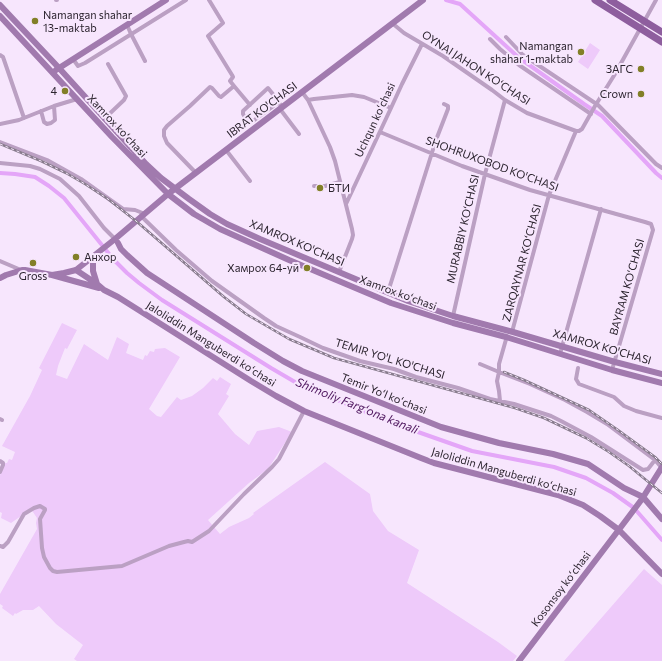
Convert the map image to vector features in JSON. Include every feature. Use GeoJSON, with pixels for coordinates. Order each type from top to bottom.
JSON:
{"type":"FeatureCollection","features":[{"type":"Feature","properties":{"kind":"main road"},"geometry":{"type":"LineString","coordinates":[[52,72],[166,0]]}},
{"type":"Feature","properties":{"kind":"main road","name":"IBRAT KO'CHASI"},"geometry":{"type":"LineString","coordinates":[[76,270],[95,255],[117,241],[143,215],[168,194],[226,150],[280,106],[302,92],[423,0]]}},
{"type":"Feature","properties":{"kind":"main road"},"geometry":{"type":"LineString","coordinates":[[595,0],[662,42]]}},
{"type":"Feature","properties":{"kind":"main road"},"geometry":{"type":"LineString","coordinates":[[610,0],[662,32]]}},
{"type":"Feature","properties":{"kind":"main road","name":"XAMROX KO'CHASI"},"geometry":{"type":"LineString","coordinates":[[0,5],[146,164],[175,189],[227,224],[408,301],[453,316],[662,374]]}},
{"type":"Feature","properties":{"kind":"main road","name":"Xamrox koʻchasi"},"geometry":{"type":"LineString","coordinates":[[0,16],[112,137],[168,194],[194,214],[220,229],[350,286],[424,314],[662,384]]}},
{"type":"Feature","properties":{"kind":"main road","name":"Temir Yoʻl koʻchasi"},"geometry":{"type":"LineString","coordinates":[[117,241],[121,249],[147,273],[268,352],[302,371],[441,427],[588,464],[642,498],[662,519]]}},
{"type":"Feature","properties":{"kind":"main road"},"geometry":{"type":"LineString","coordinates":[[95,255],[93,271],[97,284]]}},
{"type":"Feature","properties":{"kind":"main road"},"geometry":{"type":"LineString","coordinates":[[0,278],[22,270],[52,275],[104,290]]}},
{"type":"Feature","properties":{"kind":"main road"},"geometry":{"type":"LineString","coordinates":[[52,275],[76,270]]}},
{"type":"Feature","properties":{"kind":"main road","name":"Jaloliddin Manguberdi koʻchasi"},"geometry":{"type":"LineString","coordinates":[[76,270],[104,290],[118,297],[276,396],[304,411],[428,461],[558,495],[583,505],[619,530],[662,574]]}},
{"type":"Feature","properties":{"kind":"main road","name":"Kosonsoy koʻchasi"},"geometry":{"type":"LineString","coordinates":[[519,661],[628,519],[662,467]]}},
{"type":"Feature","properties":{"kind":"street"},"geometry":{"type":"LineString","coordinates":[[73,60],[78,66],[186,0]]}},
{"type":"Feature","properties":{"kind":"street"},"geometry":{"type":"LineString","coordinates":[[209,0],[223,23],[208,36],[233,76],[230,81],[250,105]]}},
{"type":"Feature","properties":{"kind":"street","name":"ZARQAYNAR KO‘CHASI"},"geometry":{"type":"LineString","coordinates":[[512,332],[549,195],[576,131],[582,129],[615,74],[656,0]]}},
{"type":"Feature","properties":{"kind":"street","name":"OYNAI JAHON KO‘CHASI"},"geometry":{"type":"LineString","coordinates":[[392,23],[404,33],[443,56],[505,100],[527,113],[576,131]]}},
{"type":"Feature","properties":{"kind":"street"},"geometry":{"type":"LineString","coordinates":[[127,25],[145,61]]}},
{"type":"Feature","properties":{"kind":"street"},"geometry":{"type":"LineString","coordinates":[[506,37],[523,55],[596,105],[656,164],[662,168]]}},
{"type":"Feature","properties":{"kind":"street"},"geometry":{"type":"LineString","coordinates":[[490,38],[500,49],[519,65],[591,114]]}},
{"type":"Feature","properties":{"kind":"street","name":"Uchqun koʻchasi"},"geometry":{"type":"LineString","coordinates":[[346,204],[422,44]]}},
{"type":"Feature","properties":{"kind":"street"},"geometry":{"type":"LineString","coordinates":[[92,47],[98,55]]}},
{"type":"Feature","properties":{"kind":"street"},"geometry":{"type":"LineString","coordinates":[[0,55],[4,56],[24,118]]}},
{"type":"Feature","properties":{"kind":"street"},"geometry":{"type":"LineString","coordinates":[[104,119],[124,100],[126,96],[108,64]]}},
{"type":"Feature","properties":{"kind":"street"},"geometry":{"type":"LineString","coordinates":[[196,173],[167,143],[164,136],[164,130],[166,126],[209,88],[211,87],[221,97],[234,86]]}},
{"type":"Feature","properties":{"kind":"street"},"geometry":{"type":"LineString","coordinates":[[280,106],[251,122],[248,122],[242,114],[243,111],[268,88],[299,134]]}},
{"type":"Feature","properties":{"kind":"street"},"geometry":{"type":"LineString","coordinates":[[302,92],[308,100],[330,147],[335,161],[352,229],[353,235],[339,272]]}},
{"type":"Feature","properties":{"kind":"street"},"geometry":{"type":"LineString","coordinates":[[308,100],[314,98],[352,95],[364,97],[391,108]]}},
{"type":"Feature","properties":{"kind":"street"},"geometry":{"type":"LineString","coordinates":[[0,124],[19,120],[54,106],[78,99]]}},
{"type":"Feature","properties":{"kind":"street","name":"MURABBIY KO‘CHASI"},"geometry":{"type":"LineString","coordinates":[[453,316],[485,174],[505,100]]}},
{"type":"Feature","properties":{"kind":"street"},"geometry":{"type":"LineString","coordinates":[[388,292],[436,140],[448,107],[444,104]]}},
{"type":"Feature","properties":{"kind":"street"},"geometry":{"type":"LineString","coordinates":[[41,111],[44,122],[47,124],[51,123],[55,120],[54,106]]}},
{"type":"Feature","properties":{"kind":"street","name":"SHOHRUXOBOD KO'CHASI"},"geometry":{"type":"LineString","coordinates":[[380,132],[485,174],[530,190],[645,222]]}},
{"type":"Feature","properties":{"kind":"street"},"geometry":{"type":"LineString","coordinates":[[0,142],[47,160],[81,179],[123,209],[135,210],[143,215]]}},
{"type":"Feature","properties":{"kind":"street"},"geometry":{"type":"LineString","coordinates":[[226,150],[250,181]]}},
{"type":"Feature","properties":{"kind":"street"},"geometry":{"type":"LineString","coordinates":[[0,163],[30,166],[40,169],[60,179],[79,196],[104,228],[117,241]]}},
{"type":"Feature","properties":{"kind":"street"},"geometry":{"type":"LineString","coordinates":[[314,186],[325,186],[340,182]]}},
{"type":"Feature","properties":{"kind":"street"},"geometry":{"type":"LineString","coordinates":[[560,354],[601,210]]}},
{"type":"Feature","properties":{"kind":"street","name":"TEMIR YO'L KO'CHASI"},"geometry":{"type":"LineString","coordinates":[[143,215],[176,250],[196,268],[276,326],[311,342],[360,361],[394,369],[416,377],[521,406],[551,416],[591,437],[643,470],[648,469],[655,460]]}},
{"type":"Feature","properties":{"kind":"street","name":"BAYRAM KO‘CHASI"},"geometry":{"type":"LineString","coordinates":[[615,362],[653,230],[651,224],[645,222]]}},
{"type":"Feature","properties":{"kind":"street"},"geometry":{"type":"LineString","coordinates":[[0,261],[22,270]]}},
{"type":"Feature","properties":{"kind":"street"},"geometry":{"type":"LineString","coordinates":[[350,286],[354,278]]}},
{"type":"Feature","properties":{"kind":"street"},"geometry":{"type":"LineString","coordinates":[[500,401],[498,381],[499,364],[506,337],[512,332]]}},
{"type":"Feature","properties":{"kind":"street"},"geometry":{"type":"LineString","coordinates":[[612,370],[615,362]]}},
{"type":"Feature","properties":{"kind":"street"},"geometry":{"type":"LineString","coordinates":[[480,364],[544,390],[587,412],[607,424],[655,460],[662,467]]}},
{"type":"Feature","properties":{"kind":"street"},"geometry":{"type":"LineString","coordinates":[[578,368],[576,380],[579,384],[614,397],[624,406],[636,411],[662,418]]}},
{"type":"Feature","properties":{"kind":"street"},"geometry":{"type":"LineString","coordinates":[[0,546],[5,545],[8,542],[24,514],[38,506],[45,509],[40,519],[44,557],[50,568],[57,572],[122,566],[169,546],[188,541],[192,542],[209,531],[279,459],[304,411]]}},
{"type":"Feature","properties":{"kind":"street"},"geometry":{"type":"LineString","coordinates":[[0,461],[3,462],[0,472]]}},
{"type":"Feature","properties":{"kind":"shaded area"},"geometry":{"type":"Polygon","coordinates":[[[590,43],[600,50],[588,69],[578,62],[590,43]]]}},
{"type":"Feature","properties":{"kind":"shaded area"},"geometry":{"type":"Polygon","coordinates":[[[62,323],[77,330],[67,349],[65,348],[56,375],[67,379],[84,344],[108,360],[117,337],[129,344],[126,353],[143,360],[145,355],[147,356],[150,351],[154,352],[155,349],[165,348],[180,357],[149,409],[157,416],[161,417],[177,397],[181,400],[192,396],[213,378],[217,381],[220,377],[231,384],[226,394],[229,396],[218,414],[235,434],[249,445],[257,431],[279,427],[292,432],[268,469],[249,483],[208,520],[220,534],[229,527],[249,518],[254,514],[253,513],[325,462],[370,494],[373,511],[388,531],[419,550],[407,583],[517,656],[513,661],[77,661],[74,659],[83,645],[56,624],[39,606],[33,610],[23,610],[16,614],[15,613],[13,616],[2,608],[3,606],[0,604],[0,594],[37,529],[37,518],[31,509],[11,523],[1,518],[0,475],[5,463],[7,463],[9,459],[12,460],[15,452],[2,446],[30,396],[42,370],[39,368],[62,323]]]}},
{"type":"Feature","properties":{"kind":"shaded area"},"geometry":{"type":"Polygon","coordinates":[[[644,569],[662,585],[662,661],[564,661],[644,569]]]}},
{"type":"Feature","properties":{"kind":"waterway"},"geometry":{"type":"LineString","coordinates":[[446,0],[460,4],[518,57],[602,116],[662,178]]}},
{"type":"Feature","properties":{"kind":"waterway","name":"Shimoliy Fargʻona kanali"},"geometry":{"type":"LineString","coordinates":[[0,173],[35,177],[49,186],[64,198],[114,260],[139,283],[162,300],[295,382],[363,411],[472,451],[554,467],[586,478],[613,493],[634,508],[662,540]]}},
{"type":"Feature","properties":{"kind":"railway"},"geometry":{"type":"LineString","coordinates":[[0,144],[66,173],[108,199],[136,221],[224,297],[246,314],[289,339],[334,358],[515,408],[544,418],[586,438],[609,452],[662,493]]}},
{"type":"Feature","properties":{"kind":"railway"},"geometry":{"type":"LineString","coordinates":[[504,372],[589,410],[655,457],[662,464]]}},
{"type":"Feature","properties":{"kind":"place","name":"Namangan shahar 13-maktab"},"geometry":{"type":"Point","coordinates":[35,21]}},
{"type":"Feature","properties":{"kind":"place","name":"Namangan shahar 1-maktab"},"geometry":{"type":"Point","coordinates":[581,52]}},
{"type":"Feature","properties":{"kind":"place","name":"ЗАГС"},"geometry":{"type":"Point","coordinates":[641,69]}},
{"type":"Feature","properties":{"kind":"place","name":"4"},"geometry":{"type":"Point","coordinates":[65,91]}},
{"type":"Feature","properties":{"kind":"place","name":"Crown"},"geometry":{"type":"Point","coordinates":[641,94]}},
{"type":"Feature","properties":{"kind":"place","name":"БТИ"},"geometry":{"type":"Point","coordinates":[320,188]}},
{"type":"Feature","properties":{"kind":"place","name":"Анхор"},"geometry":{"type":"Point","coordinates":[76,257]}},
{"type":"Feature","properties":{"kind":"place","name":"Gross"},"geometry":{"type":"Point","coordinates":[33,263]}},
{"type":"Feature","properties":{"kind":"place","name":"Хамрох 64-уй"},"geometry":{"type":"Point","coordinates":[307,268]}}]}
